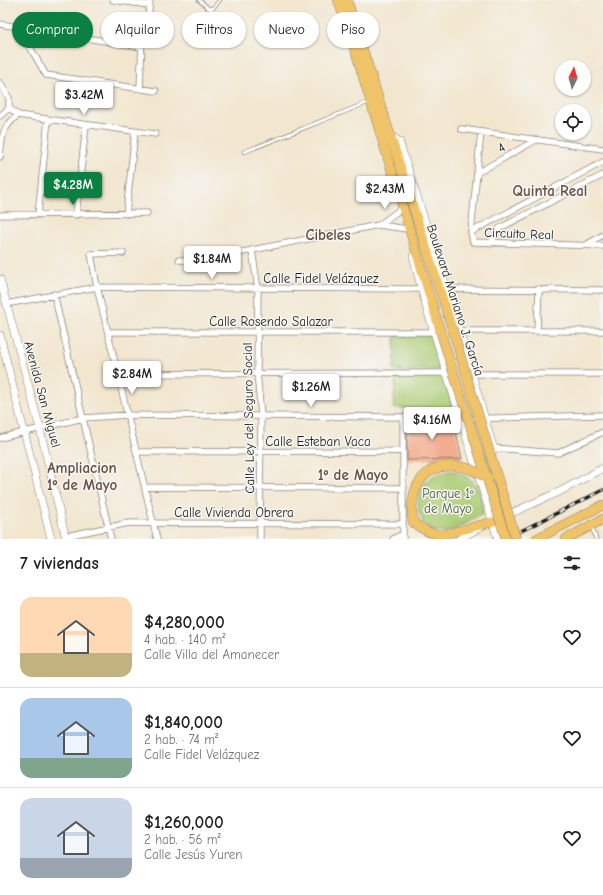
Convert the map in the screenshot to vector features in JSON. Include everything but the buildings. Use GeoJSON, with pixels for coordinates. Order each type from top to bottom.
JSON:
{"type":"FeatureCollection","features":[{"type":"Feature","properties":{"kind":"main road","name":"Boulevard Mariano J. García"},"geometry":{"type":"LineString","coordinates":[[338,0],[344,12]]}},
{"type":"Feature","properties":{"kind":"main road","name":"Boulevard Mariano J. García"},"geometry":{"type":"LineString","coordinates":[[347,0],[349,12]]}},
{"type":"Feature","properties":{"kind":"main road","name":"Boulevard Mariano J. García"},"geometry":{"type":"LineString","coordinates":[[357,48],[437,331],[488,478],[506,539]]}},
{"type":"Feature","properties":{"kind":"main road","name":"Boulevard Mariano J. García"},"geometry":{"type":"LineString","coordinates":[[359,48],[390,136],[455,329],[517,539]]}},
{"type":"Feature","properties":{"kind":"main road"},"geometry":{"type":"LineString","coordinates":[[488,478],[462,467],[448,466],[433,469],[419,481],[412,498],[413,522],[420,528],[432,534],[442,535],[492,522]]}},
{"type":"Feature","properties":{"kind":"main road"},"geometry":{"type":"LineString","coordinates":[[536,539],[603,505]]}},
{"type":"Feature","properties":{"kind":"main road"},"geometry":{"type":"LineString","coordinates":[[566,539],[603,519]]}},
{"type":"Feature","properties":{"kind":"street"},"geometry":{"type":"LineString","coordinates":[[113,0],[149,2],[148,12]]}},
{"type":"Feature","properties":{"kind":"street"},"geometry":{"type":"LineString","coordinates":[[0,24],[12,27]]}},
{"type":"Feature","properties":{"kind":"street"},"geometry":{"type":"LineString","coordinates":[[30,48],[46,75],[156,91]]}},
{"type":"Feature","properties":{"kind":"street"},"geometry":{"type":"LineString","coordinates":[[140,89],[142,48]]}},
{"type":"Feature","properties":{"kind":"street"},"geometry":{"type":"LineString","coordinates":[[0,83],[9,98],[9,108],[0,116]]}},
{"type":"Feature","properties":{"kind":"street"},"geometry":{"type":"LineString","coordinates":[[9,108],[18,115],[155,134]]}},
{"type":"Feature","properties":{"kind":"street"},"geometry":{"type":"LineString","coordinates":[[0,157],[3,132],[8,123],[18,115]]}},
{"type":"Feature","properties":{"kind":"street"},"geometry":{"type":"LineString","coordinates":[[38,215],[48,120]]}},
{"type":"Feature","properties":{"kind":"street"},"geometry":{"type":"LineString","coordinates":[[76,215],[86,125]]}},
{"type":"Feature","properties":{"kind":"street"},"geometry":{"type":"LineString","coordinates":[[461,129],[603,149]]}},
{"type":"Feature","properties":{"kind":"street"},"geometry":{"type":"LineString","coordinates":[[126,214],[135,132]]}},
{"type":"Feature","properties":{"kind":"street","name":"Circuito Real"},"geometry":{"type":"LineString","coordinates":[[481,132],[471,232],[472,242],[490,244],[603,246]]}},
{"type":"Feature","properties":{"kind":"street"},"geometry":{"type":"LineString","coordinates":[[390,136],[399,141],[447,289],[455,329],[485,418],[512,513],[517,539]]}},
{"type":"Feature","properties":{"kind":"street","name":"4"},"geometry":{"type":"LineString","coordinates":[[477,173],[536,140]]}},
{"type":"Feature","properties":{"kind":"street"},"geometry":{"type":"LineString","coordinates":[[471,232],[603,162]]}},
{"type":"Feature","properties":{"kind":"street"},"geometry":{"type":"LineString","coordinates":[[490,244],[500,228],[603,175]]}},
{"type":"Feature","properties":{"kind":"street"},"geometry":{"type":"LineString","coordinates":[[397,186],[421,289],[437,331],[447,373],[498,539]]}},
{"type":"Feature","properties":{"kind":"street"},"geometry":{"type":"LineString","coordinates":[[552,189],[557,198]]}},
{"type":"Feature","properties":{"kind":"street"},"geometry":{"type":"LineString","coordinates":[[379,225],[402,208]]}},
{"type":"Feature","properties":{"kind":"street"},"geometry":{"type":"LineString","coordinates":[[0,215],[147,213]]}},
{"type":"Feature","properties":{"kind":"street"},"geometry":{"type":"LineString","coordinates":[[179,260],[205,261],[252,250],[379,225],[407,229]]}},
{"type":"Feature","properties":{"kind":"street"},"geometry":{"type":"LineString","coordinates":[[585,246],[603,235]]}},
{"type":"Feature","properties":{"kind":"street","name":"Calle Ley del Seguro Social"},"geometry":{"type":"LineString","coordinates":[[252,250],[258,289],[257,372],[261,416],[260,539]]}},
{"type":"Feature","properties":{"kind":"street"},"geometry":{"type":"LineString","coordinates":[[123,253],[91,254],[97,287],[157,539]]}},
{"type":"Feature","properties":{"kind":"street","name":"Avenida San Miguel"},"geometry":{"type":"LineString","coordinates":[[0,279],[40,429],[66,538]]}},
{"type":"Feature","properties":{"kind":"street","name":"Calle Fidel Velázquez"},"geometry":{"type":"LineString","coordinates":[[6,304],[97,287],[421,289]]}},
{"type":"Feature","properties":{"kind":"street"},"geometry":{"type":"LineString","coordinates":[[447,289],[603,290]]}},
{"type":"Feature","properties":{"kind":"street"},"geometry":{"type":"LineString","coordinates":[[538,331],[539,289]]}},
{"type":"Feature","properties":{"kind":"street"},"geometry":{"type":"LineString","coordinates":[[54,294],[111,539]]}},
{"type":"Feature","properties":{"kind":"street"},"geometry":{"type":"LineString","coordinates":[[455,329],[603,331]]}},
{"type":"Feature","properties":{"kind":"street","name":"Calle Rosendo Salazar"},"geometry":{"type":"LineString","coordinates":[[108,332],[437,331]]}},
{"type":"Feature","properties":{"kind":"street","name":"Avenida San Miguel"},"geometry":{"type":"LineString","coordinates":[[0,335],[51,539]]}},
{"type":"Feature","properties":{"kind":"street"},"geometry":{"type":"LineString","coordinates":[[118,374],[257,372],[447,373]]}},
{"type":"Feature","properties":{"kind":"street"},"geometry":{"type":"LineString","coordinates":[[471,374],[603,374]]}},
{"type":"Feature","properties":{"kind":"street"},"geometry":{"type":"LineString","coordinates":[[0,438],[83,418],[128,415],[403,417],[462,419],[603,415]]}},
{"type":"Feature","properties":{"kind":"street"},"geometry":{"type":"LineString","coordinates":[[393,539],[403,537],[403,417]]}},
{"type":"Feature","properties":{"kind":"street"},"geometry":{"type":"LineString","coordinates":[[493,448],[558,453],[603,432]]}},
{"type":"Feature","properties":{"kind":"street","name":"Calle Esteban Vaca"},"geometry":{"type":"LineString","coordinates":[[137,452],[403,451]]}},
{"type":"Feature","properties":{"kind":"street"},"geometry":{"type":"LineString","coordinates":[[458,539],[603,468]]}},
{"type":"Feature","properties":{"kind":"street"},"geometry":{"type":"LineString","coordinates":[[145,487],[404,488]]}},
{"type":"Feature","properties":{"kind":"street","name":"Calle Vivienda Obrera"},"geometry":{"type":"LineString","coordinates":[[66,538],[129,523],[152,522],[403,524]]}},
{"type":"Feature","properties":{"kind":"lane"},"geometry":{"type":"LineString","coordinates":[[199,0],[208,8],[212,9],[220,0]]}},
{"type":"Feature","properties":{"kind":"lane"},"geometry":{"type":"LineString","coordinates":[[244,152],[371,102]]}},
{"type":"Feature","properties":{"kind":"lane"},"geometry":{"type":"LineString","coordinates":[[592,525],[596,539]]}},
{"type":"Feature","properties":{"kind":"green space"},"geometry":{"type":"Polygon","coordinates":[[[432,335],[441,369],[394,371],[395,336],[432,335]]]}},
{"type":"Feature","properties":{"kind":"green space"},"geometry":{"type":"Polygon","coordinates":[[[396,376],[443,376],[453,408],[393,408],[396,376]]]}},
{"type":"Feature","properties":{"kind":"green space","name":"Parque 1º de Mayo"},"geometry":{"type":"Polygon","coordinates":[[[453,471],[462,474],[477,486],[481,498],[483,514],[454,529],[438,532],[430,529],[424,523],[418,508],[418,499],[424,484],[430,478],[441,473],[453,471]]]}},
{"type":"Feature","properties":{"kind":"railway"},"geometry":{"type":"LineString","coordinates":[[505,539],[603,490]]}},
{"type":"Feature","properties":{"kind":"district","name":"Quinta Real"},"geometry":{"type":"Point","coordinates":[550,191]}},
{"type":"Feature","properties":{"kind":"district","name":"Cibeles"},"geometry":{"type":"Point","coordinates":[328,235]}},
{"type":"Feature","properties":{"kind":"district","name":"1º de Mayo"},"geometry":{"type":"Point","coordinates":[353,475]}},
{"type":"Feature","properties":{"kind":"district","name":"Ampliacion 1º de Mayo"},"geometry":{"type":"Point","coordinates":[82,476]}}]}
